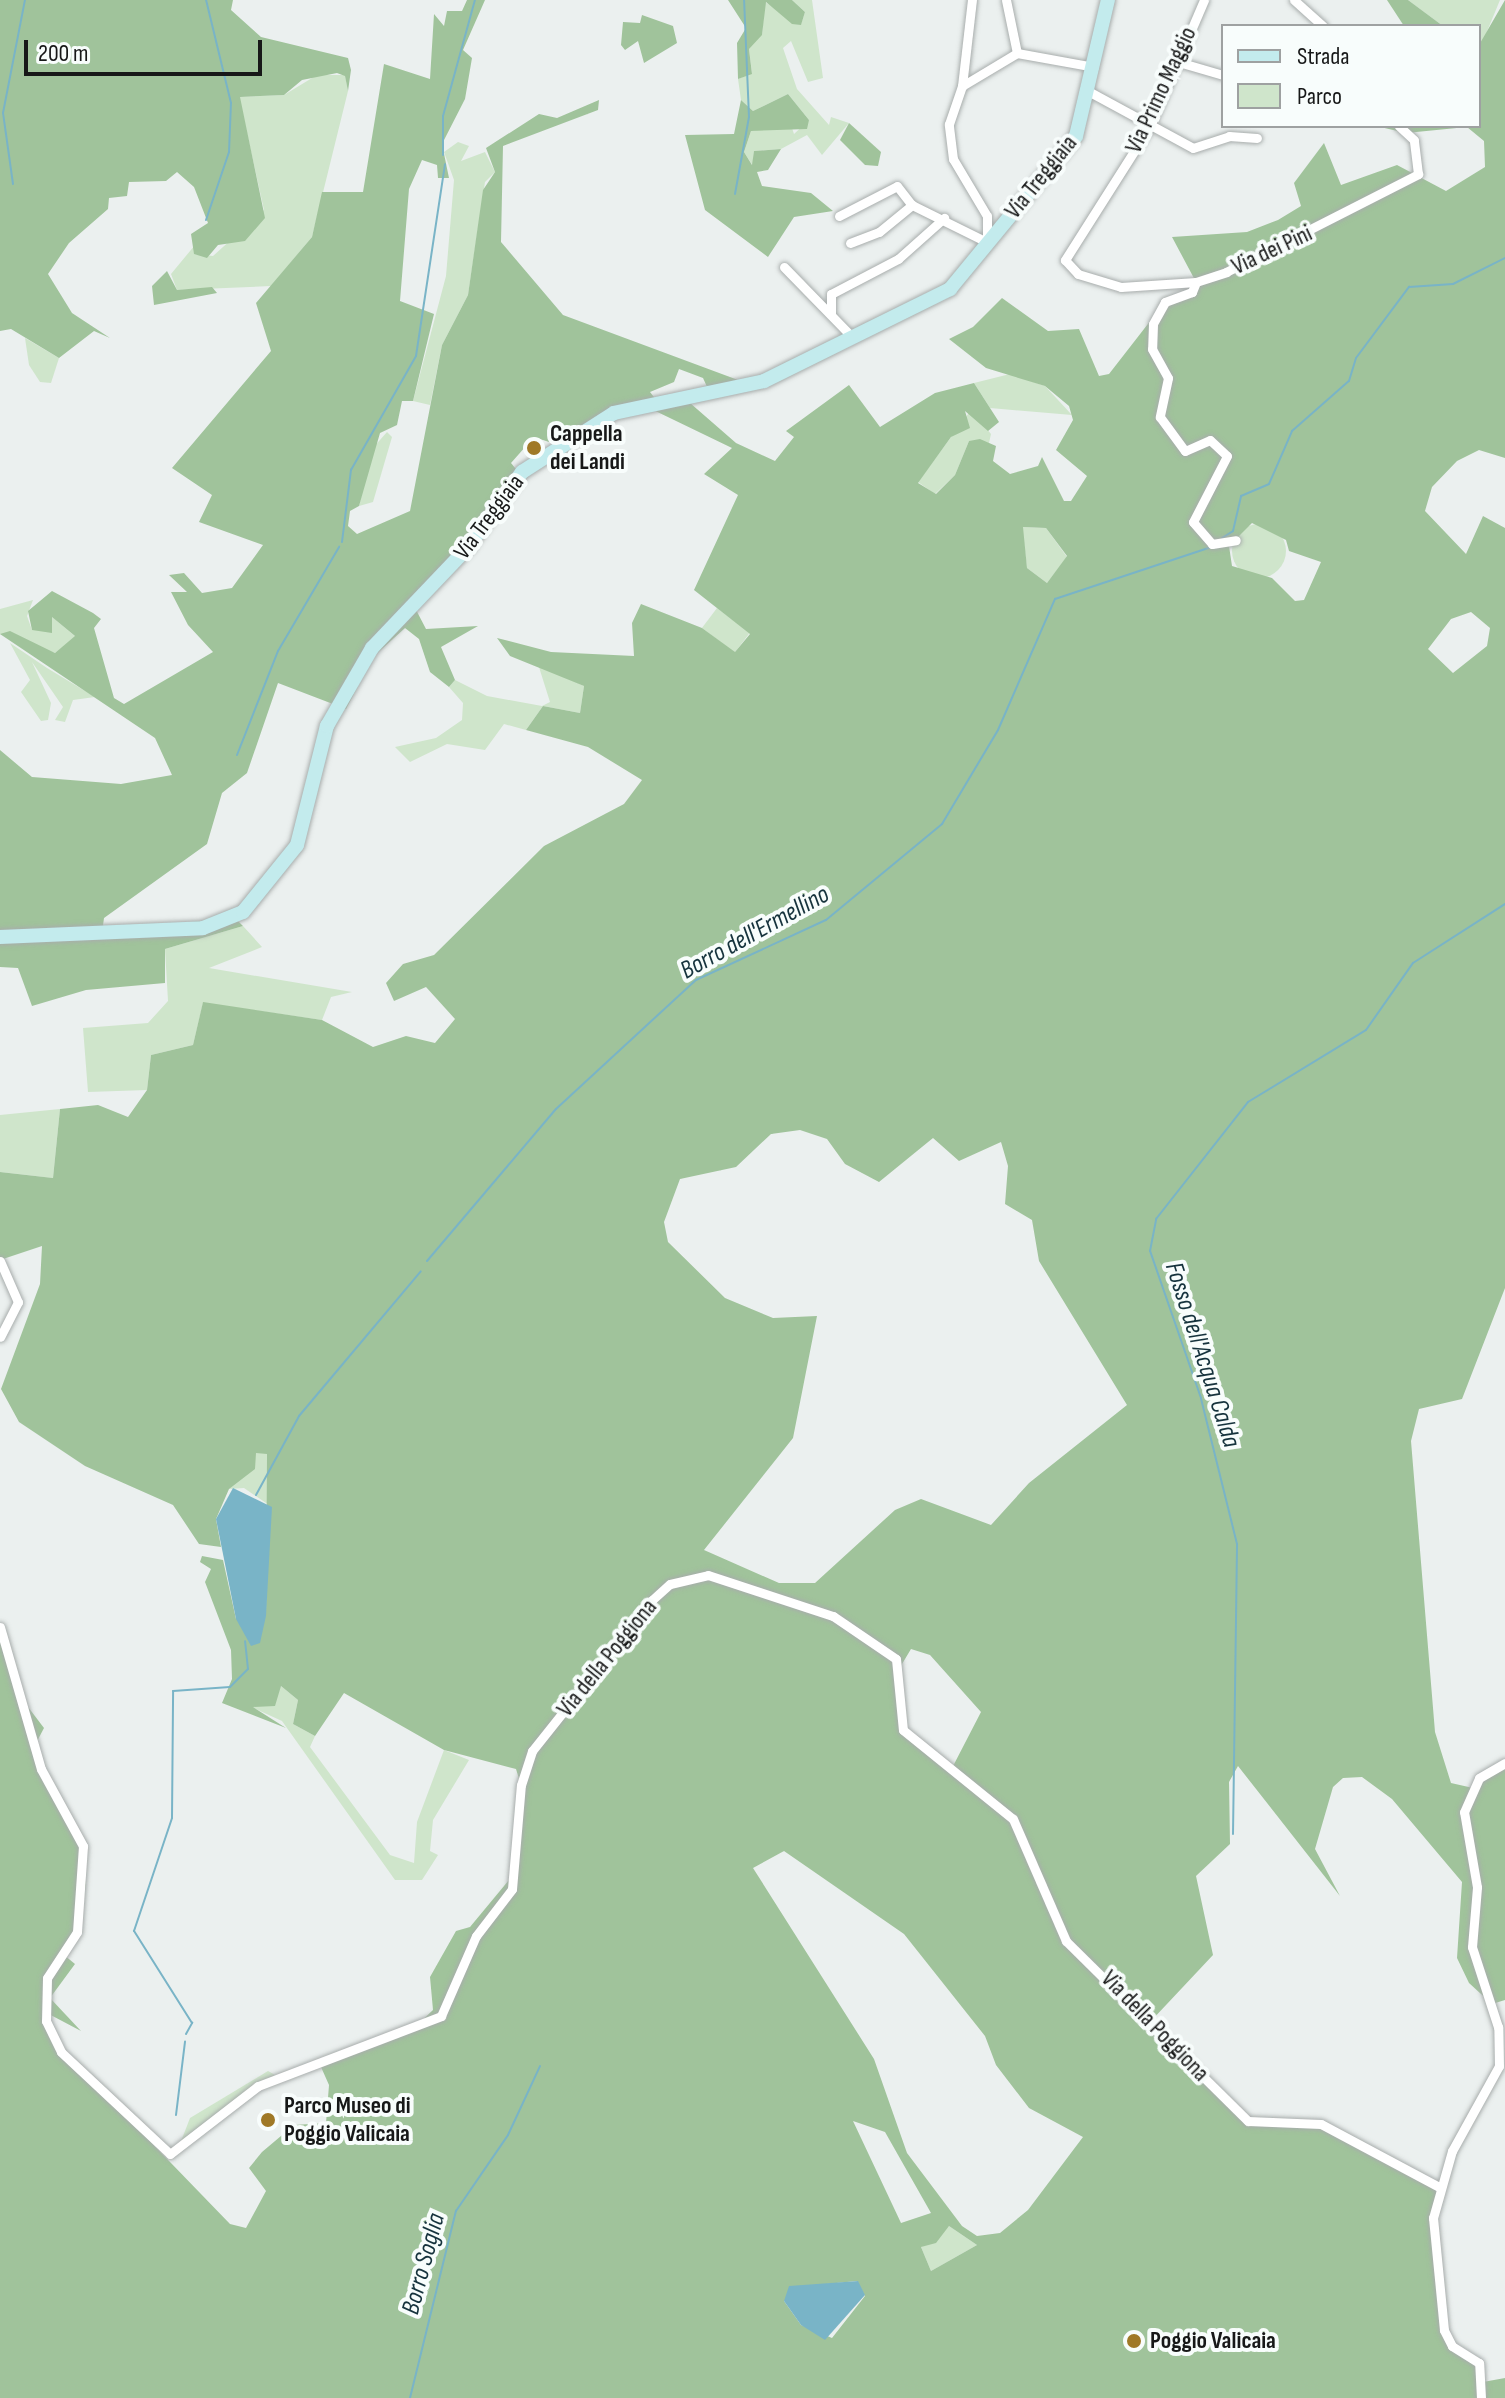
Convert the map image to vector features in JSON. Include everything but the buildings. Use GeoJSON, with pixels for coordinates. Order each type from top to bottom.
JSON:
{"type":"FeatureCollection","features":[{"type":"Feature","properties":{"kind":"street"},"geometry":{"type":"LineString","coordinates":[[839,216],[891,186],[912,205],[944,218],[987,242],[987,216],[953,159],[949,124],[962,86],[972,0]]}},
{"type":"Feature","properties":{"kind":"street"},"geometry":{"type":"LineString","coordinates":[[1006,0],[1017,53]]}},
{"type":"Feature","properties":{"kind":"street","name":"Via Treggiaia"},"geometry":{"type":"LineString","coordinates":[[0,937],[203,928],[243,912],[280,872],[309,820],[327,726],[372,648],[469,546],[522,472],[614,413],[764,381],[950,289],[1076,136],[1108,0]]}},
{"type":"Feature","properties":{"kind":"street","name":"Via Primo Maggio"},"geometry":{"type":"LineString","coordinates":[[1065,260],[1150,126],[1175,61],[1204,0]]}},
{"type":"Feature","properties":{"kind":"street"},"geometry":{"type":"LineString","coordinates":[[1294,0],[1321,24]]}},
{"type":"Feature","properties":{"kind":"street"},"geometry":{"type":"LineString","coordinates":[[962,86],[1017,53],[1094,67]]}},
{"type":"Feature","properties":{"kind":"street"},"geometry":{"type":"LineString","coordinates":[[1175,61],[1221,74]]}},
{"type":"Feature","properties":{"kind":"street"},"geometry":{"type":"LineString","coordinates":[[1088,91],[1193,148],[1229,136],[1257,138]]}},
{"type":"Feature","properties":{"kind":"street","name":"Via dei Pini"},"geometry":{"type":"LineString","coordinates":[[1065,260],[1106,285],[1196,282],[1335,222],[1418,174],[1414,140],[1401,128]]}},
{"type":"Feature","properties":{"kind":"street"},"geometry":{"type":"LineString","coordinates":[[850,243],[879,232],[912,205]]}},
{"type":"Feature","properties":{"kind":"street"},"geometry":{"type":"LineString","coordinates":[[831,313],[831,294],[898,259],[944,218]]}},
{"type":"Feature","properties":{"kind":"street"},"geometry":{"type":"LineString","coordinates":[[784,267],[853,338]]}},
{"type":"Feature","properties":{"kind":"street"},"geometry":{"type":"LineString","coordinates":[[1196,282],[1192,292],[1173,296],[1157,311],[1151,341],[1168,378],[1163,428],[1185,451],[1210,440],[1227,456],[1194,517],[1195,529],[1214,544],[1236,540]]}},
{"type":"Feature","properties":{"kind":"street"},"geometry":{"type":"LineString","coordinates":[[0,1261],[18,1302],[0,1337]]}},
{"type":"Feature","properties":{"kind":"street","name":"Via della Poggiona"},"geometry":{"type":"LineString","coordinates":[[0,1627],[41,1769],[83,1846],[77,1932],[47,1978],[42,1999],[52,2040],[92,2085],[170,2154],[258,2086],[411,2031],[441,2016],[476,1936],[508,1899],[521,1785],[532,1751],[652,1600],[670,1584],[708,1575],[833,1616],[896,1659],[903,1730],[1001,1805],[1027,1841],[1066,1941],[1248,2121],[1321,2124],[1441,2188]]}},
{"type":"Feature","properties":{"kind":"street"},"geometry":{"type":"LineString","coordinates":[[1481,2398],[1479,2363],[1452,2346],[1444,2330],[1433,2228],[1452,2151],[1499,2066],[1498,2027],[1472,1947],[1477,1887],[1464,1812],[1479,1778],[1505,1763]]}},
{"type":"Feature","properties":{"kind":"green space"},"geometry":{"type":"Polygon","coordinates":[[[0,0],[233,0],[231,10],[261,37],[348,58],[351,70],[348,91],[345,76],[337,73],[302,80],[284,95],[240,97],[265,218],[245,241],[218,245],[207,258],[194,254],[191,234],[208,223],[194,187],[177,172],[166,181],[129,182],[127,196],[109,198],[108,209],[69,243],[48,274],[72,313],[110,338],[94,331],[59,358],[11,329],[0,331],[0,0]]]}},
{"type":"Feature","properties":{"kind":"green space"},"geometry":{"type":"Polygon","coordinates":[[[467,0],[485,0],[463,50],[472,58],[465,99],[442,144],[449,178],[438,178],[437,165],[422,160],[409,189],[400,301],[434,314],[413,401],[402,401],[397,425],[380,433],[359,506],[350,511],[348,526],[357,534],[410,511],[442,345],[468,295],[483,190],[495,172],[486,148],[539,114],[557,118],[599,100],[598,110],[503,146],[501,242],[563,315],[738,380],[708,389],[703,378],[679,369],[674,382],[650,392],[657,401],[682,396],[736,443],[775,461],[794,437],[786,431],[849,385],[880,427],[935,393],[974,383],[999,422],[988,431],[965,411],[970,428],[951,437],[918,483],[936,494],[955,475],[969,441],[980,439],[996,446],[993,461],[1010,474],[1038,466],[1042,457],[1064,501],[1071,501],[1087,476],[1056,450],[1073,420],[1069,406],[1045,386],[986,368],[949,339],[973,327],[1002,298],[1048,331],[1079,329],[1099,376],[1109,374],[1165,302],[1188,294],[1196,282],[1172,237],[1247,232],[1278,220],[1301,206],[1294,183],[1324,143],[1341,185],[1397,165],[1446,191],[1485,167],[1484,141],[1468,128],[1481,128],[1481,42],[1505,0],[1505,458],[1479,450],[1457,461],[1432,487],[1425,511],[1466,554],[1483,516],[1505,528],[1505,1288],[1462,1399],[1419,1409],[1411,1441],[1435,1732],[1451,1783],[1473,1788],[1505,1763],[1505,2000],[1492,2004],[1469,1983],[1457,1958],[1462,1882],[1392,1799],[1362,1777],[1343,1778],[1333,1787],[1315,1849],[1340,1896],[1238,1766],[1229,1782],[1230,1844],[1196,1876],[1213,1955],[1151,2021],[1248,2121],[1305,2120],[1441,2188],[1433,2218],[1448,2342],[1472,2356],[1483,2382],[1505,2378],[1505,2398],[0,2398],[0,1627],[28,1707],[44,1728],[34,1747],[41,1769],[83,1846],[86,1885],[77,1932],[64,1955],[75,1964],[50,1998],[81,2031],[45,2012],[52,2040],[230,2224],[246,2228],[266,2191],[249,2168],[262,2152],[294,2125],[326,2123],[329,2085],[321,2067],[411,2031],[433,2010],[430,1977],[456,1931],[470,1927],[509,1880],[521,1785],[516,1769],[444,1750],[344,1693],[315,1736],[293,1724],[298,1700],[281,1686],[275,1706],[253,1707],[286,1728],[222,1703],[232,1679],[231,1650],[205,1582],[211,1569],[200,1562],[202,1556],[223,1560],[236,1619],[266,1616],[267,1454],[256,1453],[255,1469],[229,1489],[216,1519],[221,1547],[199,1544],[173,1505],[85,1466],[19,1422],[1,1389],[40,1284],[42,1246],[0,1260],[0,1172],[53,1178],[60,1109],[98,1105],[128,1117],[147,1090],[151,1055],[193,1045],[203,1002],[322,1020],[373,1047],[406,1036],[435,1043],[455,1019],[426,987],[394,1001],[386,983],[403,964],[434,955],[544,846],[624,804],[642,780],[588,747],[526,730],[543,706],[580,713],[584,686],[510,656],[497,638],[551,652],[634,656],[632,623],[641,604],[702,628],[735,652],[750,634],[694,590],[738,495],[704,474],[732,448],[643,405],[558,445],[534,437],[511,463],[520,474],[414,606],[426,629],[478,626],[441,647],[455,680],[449,687],[430,672],[419,639],[405,628],[373,657],[346,709],[278,683],[247,773],[222,793],[207,844],[104,918],[102,933],[234,917],[243,926],[165,949],[165,983],[86,990],[32,1006],[18,968],[0,967],[0,750],[32,777],[121,784],[172,775],[155,738],[0,634],[10,631],[55,653],[75,636],[52,617],[52,633],[32,630],[28,611],[52,591],[93,613],[101,619],[94,628],[114,698],[124,704],[213,652],[188,625],[171,592],[187,592],[169,575],[184,573],[202,593],[232,588],[263,545],[199,522],[212,495],[172,468],[271,351],[256,303],[312,237],[322,192],[363,192],[384,64],[430,79],[434,14],[444,26],[447,11],[462,11],[467,0]],[[1252,523],[1229,546],[1232,566],[1272,578],[1295,601],[1304,600],[1321,562],[1289,551],[1286,540],[1252,523]],[[1023,527],[1027,568],[1047,583],[1067,556],[1046,528],[1023,527]],[[1471,612],[1451,619],[1428,649],[1453,673],[1487,646],[1490,628],[1471,612]],[[800,1130],[771,1134],[736,1167],[680,1179],[664,1222],[668,1242],[725,1298],[773,1318],[817,1316],[793,1438],[704,1550],[779,1583],[815,1583],[895,1510],[921,1499],[991,1525],[1029,1483],[1127,1405],[1039,1261],[1032,1220],[1005,1204],[1008,1166],[1001,1142],[959,1161],[933,1138],[879,1182],[845,1164],[827,1139],[800,1130]],[[911,1649],[899,1669],[901,1723],[951,1770],[981,1712],[930,1655],[911,1649]],[[784,1851],[753,1868],[874,2059],[907,2153],[962,2226],[977,2236],[1000,2233],[1028,2210],[1083,2137],[1029,2108],[996,2065],[985,2036],[904,1934],[784,1851]],[[853,2121],[901,2223],[931,2213],[885,2132],[853,2121]],[[949,2226],[936,2243],[921,2247],[931,2271],[977,2245],[949,2226]],[[857,2281],[806,2286],[784,2301],[801,2325],[832,2338],[865,2296],[857,2281]]]}},
{"type":"Feature","properties":{"kind":"green space"},"geometry":{"type":"Polygon","coordinates":[[[728,0],[792,0],[805,12],[801,25],[792,24],[766,2],[762,35],[749,49],[752,74],[738,79],[737,43],[746,28],[728,0]]]}},
{"type":"Feature","properties":{"kind":"green space"},"geometry":{"type":"Polygon","coordinates":[[[792,0],[812,0],[823,78],[808,82],[791,41],[783,48],[797,89],[829,125],[831,117],[849,123],[822,155],[807,135],[781,149],[754,151],[753,166],[744,152],[751,131],[791,125],[794,134],[809,120],[788,94],[753,111],[741,100],[738,79],[752,73],[749,49],[752,36],[762,35],[765,2],[801,24],[805,12],[792,0]]]}},
{"type":"Feature","properties":{"kind":"green space"},"geometry":{"type":"Polygon","coordinates":[[[1387,0],[1408,0],[1440,24],[1403,24],[1387,0]]]}},
{"type":"Feature","properties":{"kind":"green space"},"geometry":{"type":"Polygon","coordinates":[[[1408,0],[1500,0],[1481,46],[1481,24],[1440,24],[1408,0]]]}},
{"type":"Feature","properties":{"kind":"green space"},"geometry":{"type":"Polygon","coordinates":[[[642,15],[673,26],[677,43],[644,63],[638,41],[625,50],[621,45],[623,22],[640,23],[642,15]]]}},
{"type":"Feature","properties":{"kind":"green space"},"geometry":{"type":"Polygon","coordinates":[[[317,75],[345,75],[348,91],[312,237],[271,286],[177,290],[171,274],[195,245],[194,254],[213,256],[264,210],[239,97],[284,95],[317,75]]]}},
{"type":"Feature","properties":{"kind":"green space"},"geometry":{"type":"Polygon","coordinates":[[[788,94],[809,120],[807,129],[751,131],[744,152],[752,165],[754,151],[781,149],[768,170],[757,172],[762,186],[811,193],[833,211],[794,217],[768,257],[705,210],[685,135],[734,134],[741,100],[753,111],[788,94]]]}},
{"type":"Feature","properties":{"kind":"green space"},"geometry":{"type":"Polygon","coordinates":[[[849,123],[881,152],[878,166],[865,165],[840,140],[849,123]]]}},
{"type":"Feature","properties":{"kind":"green space"},"geometry":{"type":"Polygon","coordinates":[[[1385,128],[1457,128],[1406,133],[1385,128]]]}},
{"type":"Feature","properties":{"kind":"green space"},"geometry":{"type":"Polygon","coordinates":[[[458,142],[469,146],[461,161],[485,152],[495,172],[485,182],[468,295],[442,345],[430,405],[413,401],[446,276],[454,180],[444,152],[458,142]]]}},
{"type":"Feature","properties":{"kind":"green space"},"geometry":{"type":"Polygon","coordinates":[[[167,271],[177,290],[212,287],[217,293],[154,305],[152,286],[167,271]]]}},
{"type":"Feature","properties":{"kind":"green space"},"geometry":{"type":"Polygon","coordinates":[[[25,338],[59,358],[51,383],[40,382],[29,365],[25,338]]]}},
{"type":"Feature","properties":{"kind":"green space"},"geometry":{"type":"Polygon","coordinates":[[[1010,374],[1045,386],[1072,415],[990,408],[974,383],[1010,374]]]}},
{"type":"Feature","properties":{"kind":"green space"},"geometry":{"type":"Polygon","coordinates":[[[971,410],[991,434],[989,443],[969,441],[955,475],[935,494],[918,482],[971,410]]]}},
{"type":"Feature","properties":{"kind":"green space"},"geometry":{"type":"Polygon","coordinates":[[[387,432],[392,437],[373,502],[359,506],[372,449],[387,432]]]}},
{"type":"Feature","properties":{"kind":"green space"},"geometry":{"type":"Polygon","coordinates":[[[1259,524],[1278,532],[1286,551],[1278,570],[1259,578],[1240,570],[1232,551],[1240,532],[1259,524]]]}},
{"type":"Feature","properties":{"kind":"green space"},"geometry":{"type":"Polygon","coordinates":[[[1022,527],[1046,528],[1067,557],[1047,583],[1027,568],[1022,527]]]}},
{"type":"Feature","properties":{"kind":"green space"},"geometry":{"type":"Polygon","coordinates":[[[33,600],[27,616],[32,630],[52,625],[51,616],[76,637],[55,653],[0,634],[0,609],[33,600]]]}},
{"type":"Feature","properties":{"kind":"green space"},"geometry":{"type":"Polygon","coordinates":[[[717,608],[750,633],[735,653],[702,628],[717,608]]]}},
{"type":"Feature","properties":{"kind":"green space"},"geometry":{"type":"Polygon","coordinates":[[[10,643],[95,697],[73,700],[65,722],[55,720],[63,707],[32,662],[51,703],[48,720],[41,721],[21,692],[30,680],[10,643]]]}},
{"type":"Feature","properties":{"kind":"green space"},"geometry":{"type":"Polygon","coordinates":[[[538,664],[584,686],[580,713],[543,706],[526,730],[504,724],[485,750],[447,744],[410,762],[395,747],[436,738],[462,720],[463,703],[449,687],[455,680],[487,696],[542,706],[550,702],[538,664]]]}},
{"type":"Feature","properties":{"kind":"green space"},"geometry":{"type":"Polygon","coordinates":[[[243,926],[262,947],[209,968],[352,992],[331,997],[322,1020],[203,1003],[193,1045],[151,1055],[147,1090],[88,1092],[83,1028],[148,1023],[168,1001],[165,949],[243,926]]]}},
{"type":"Feature","properties":{"kind":"green space"},"geometry":{"type":"Polygon","coordinates":[[[60,1109],[53,1178],[0,1172],[0,1115],[60,1109]]]}},
{"type":"Feature","properties":{"kind":"green space"},"geometry":{"type":"Polygon","coordinates":[[[256,1452],[267,1453],[272,1507],[244,1488],[229,1489],[256,1452]]]}},
{"type":"Feature","properties":{"kind":"green space"},"geometry":{"type":"Polygon","coordinates":[[[281,1686],[298,1700],[293,1724],[315,1736],[310,1747],[390,1855],[414,1863],[417,1822],[444,1750],[469,1760],[433,1820],[430,1851],[438,1855],[422,1880],[395,1880],[282,1721],[251,1707],[281,1686]]]}},
{"type":"Feature","properties":{"kind":"green space"},"geometry":{"type":"Polygon","coordinates":[[[268,2071],[277,2076],[180,2144],[190,2118],[268,2071]]]}},
{"type":"Feature","properties":{"kind":"green space"},"geometry":{"type":"Polygon","coordinates":[[[949,2226],[977,2245],[931,2271],[921,2247],[949,2226]]]}},
{"type":"Feature","properties":{"kind":"water"},"geometry":{"type":"Polygon","coordinates":[[[233,1488],[272,1507],[266,1616],[260,1643],[251,1646],[236,1619],[216,1519],[233,1488]]]}},
{"type":"Feature","properties":{"kind":"water"},"geometry":{"type":"Polygon","coordinates":[[[858,2281],[865,2295],[825,2340],[801,2325],[784,2301],[789,2286],[858,2281]]]}},
{"type":"Feature","properties":{"kind":"waterway"},"geometry":{"type":"LineString","coordinates":[[13,184],[3,113],[25,0]]}},
{"type":"Feature","properties":{"kind":"waterway"},"geometry":{"type":"LineString","coordinates":[[206,0],[231,103],[229,152],[206,220]]}},
{"type":"Feature","properties":{"kind":"waterway"},"geometry":{"type":"LineString","coordinates":[[443,155],[443,116],[475,0]]}},
{"type":"Feature","properties":{"kind":"waterway"},"geometry":{"type":"LineString","coordinates":[[735,194],[749,117],[744,0]]}},
{"type":"Feature","properties":{"kind":"waterway"},"geometry":{"type":"LineString","coordinates":[[342,542],[351,470],[416,356],[445,164]]}},
{"type":"Feature","properties":{"kind":"waterway","name":"Borro dell'Ermellino"},"geometry":{"type":"LineString","coordinates":[[1222,538],[1233,531],[1241,496],[1269,484],[1292,431],[1349,381],[1356,358],[1409,287],[1453,284],[1505,258]]}},
{"type":"Feature","properties":{"kind":"waterway"},"geometry":{"type":"LineString","coordinates":[[237,755],[278,651],[339,547]]}},
{"type":"Feature","properties":{"kind":"waterway","name":"Borro dell'Ermellino"},"geometry":{"type":"LineString","coordinates":[[427,1261],[556,1109],[696,980],[826,920],[942,824],[998,730],[1055,599],[1211,547]]}},
{"type":"Feature","properties":{"kind":"waterway","name":"Fosso dell'Acqua Calda"},"geometry":{"type":"LineString","coordinates":[[1233,1834],[1237,1544],[1201,1398],[1150,1251],[1156,1219],[1248,1102],[1366,1030],[1413,963],[1505,904]]}},
{"type":"Feature","properties":{"kind":"waterway","name":"Borro dell'Ermellino"},"geometry":{"type":"LineString","coordinates":[[256,1495],[299,1416],[421,1271]]}},
{"type":"Feature","properties":{"kind":"waterway","name":"Borro dell'Ermellino"},"geometry":{"type":"LineString","coordinates":[[186,2034],[192,2023],[134,1931],[172,1818],[173,1691],[230,1687],[248,1669],[245,1641]]}},
{"type":"Feature","properties":{"kind":"waterway","name":"Borro dell'Ermellino"},"geometry":{"type":"LineString","coordinates":[[176,2115],[185,2042]]}},
{"type":"Feature","properties":{"kind":"waterway","name":"Borro Soglia"},"geometry":{"type":"LineString","coordinates":[[410,2398],[456,2211],[508,2135],[540,2066]]}},
{"type":"Feature","properties":{"kind":"place","name":"Cappella dei Landi"},"geometry":{"type":"Point","coordinates":[534,448]}},
{"type":"Feature","properties":{"kind":"place","name":"Parco Museo di Poggio Valicaia"},"geometry":{"type":"Point","coordinates":[268,2120]}},
{"type":"Feature","properties":{"kind":"place","name":"Poggio Valicaia"},"geometry":{"type":"Point","coordinates":[1134,2341]}}]}
